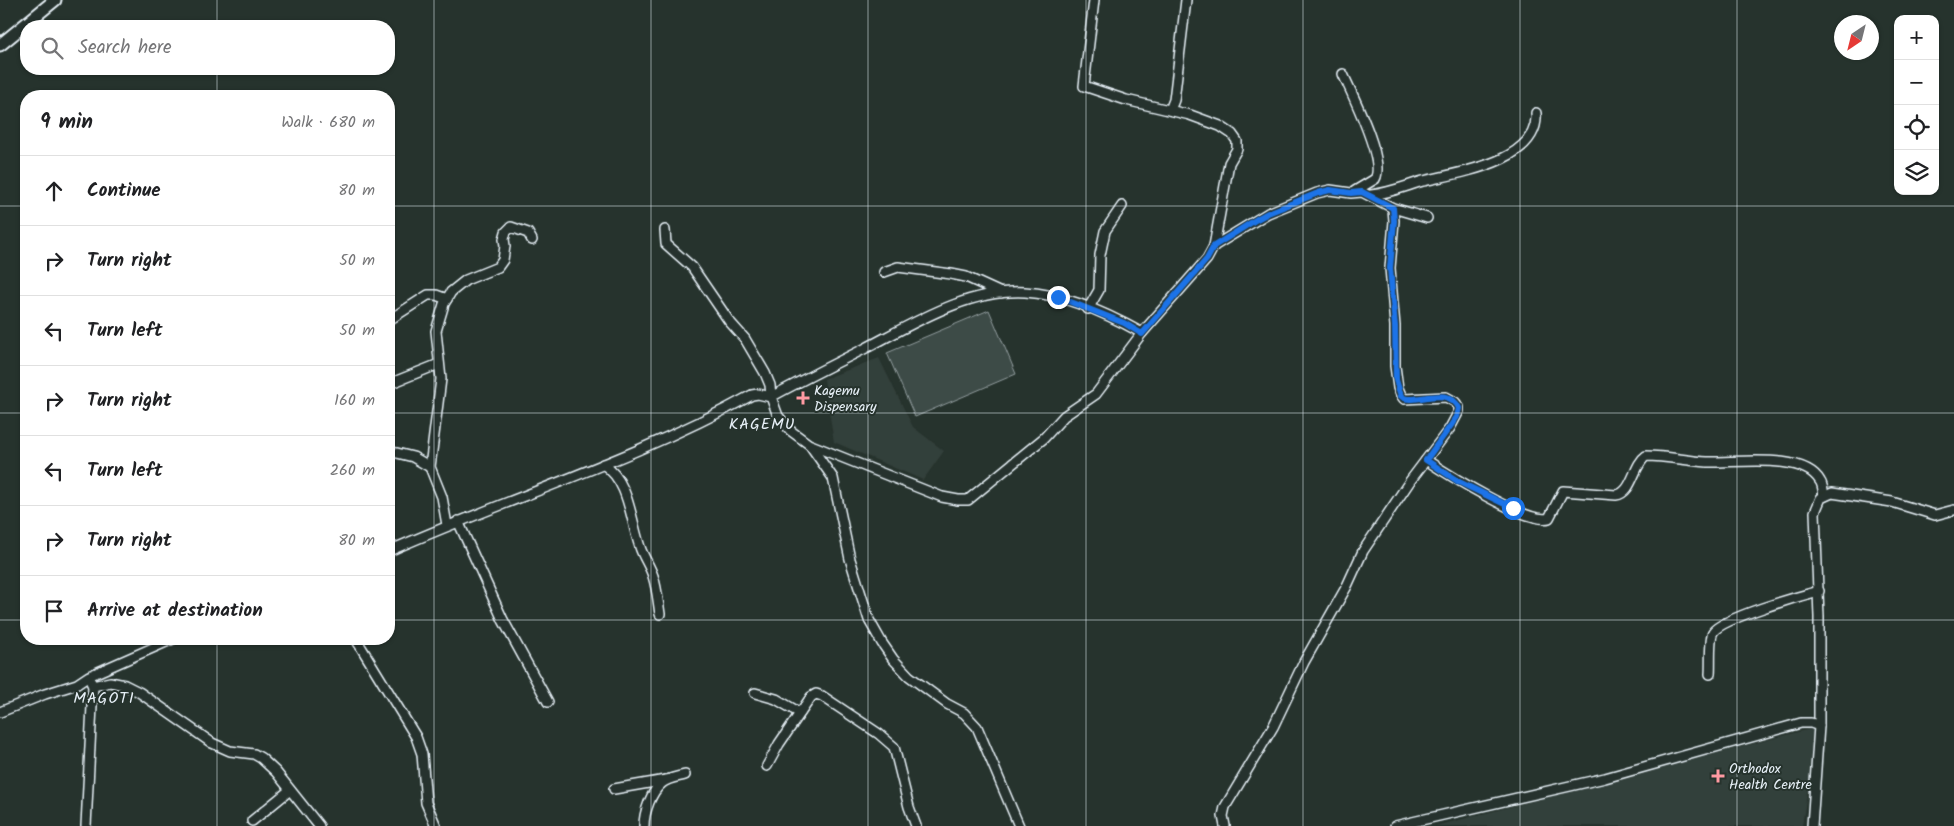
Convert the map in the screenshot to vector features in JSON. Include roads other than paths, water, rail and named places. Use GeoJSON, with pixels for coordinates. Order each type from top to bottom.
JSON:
{"type":"FeatureCollection","features":[{"type":"Feature","properties":{"kind":"street"},"geometry":{"type":"LineString","coordinates":[[31,20],[55,0]]}},
{"type":"Feature","properties":{"kind":"street"},"geometry":{"type":"LineString","coordinates":[[665,230],[666,244],[692,267],[728,321],[745,338],[766,372],[771,397],[778,416],[791,431],[810,445],[942,496],[958,500],[968,500],[1044,438],[1064,416],[1096,394],[1142,334],[1207,259],[1214,246],[1229,163],[1237,149],[1237,141],[1232,134],[1220,126],[1170,110],[1126,100],[1084,86],[1094,0]]}},
{"type":"Feature","properties":{"kind":"street"},"geometry":{"type":"LineString","coordinates":[[1170,110],[1174,100],[1186,0]]}},
{"type":"Feature","properties":{"kind":"street"},"geometry":{"type":"LineString","coordinates":[[0,46],[20,29]]}},
{"type":"Feature","properties":{"kind":"street"},"geometry":{"type":"LineString","coordinates":[[1344,74],[1367,129],[1378,166],[1376,179],[1351,193]]}},
{"type":"Feature","properties":{"kind":"street"},"geometry":{"type":"LineString","coordinates":[[1370,195],[1384,194],[1422,182],[1479,168],[1500,160],[1521,145],[1534,130],[1536,113]]}},
{"type":"Feature","properties":{"kind":"street"},"geometry":{"type":"LineString","coordinates":[[1214,246],[1268,213],[1330,190],[1351,193],[1362,192],[1393,208],[1427,218]]}},
{"type":"Feature","properties":{"kind":"street"},"geometry":{"type":"LineString","coordinates":[[1088,309],[1099,290],[1100,255],[1105,232],[1122,206]]}},
{"type":"Feature","properties":{"kind":"street"},"geometry":{"type":"LineString","coordinates":[[1225,826],[1222,816],[1225,806],[1273,727],[1304,662],[1347,586],[1363,551],[1410,481],[1457,417],[1459,408],[1455,402],[1446,397],[1404,399],[1398,388],[1395,366],[1395,317],[1390,268],[1394,221],[1393,208]]}},
{"type":"Feature","properties":{"kind":"street"},"geometry":{"type":"LineString","coordinates":[[447,525],[442,497],[430,466],[441,379],[436,332],[447,299],[456,287],[466,280],[498,267],[503,260],[504,238],[506,232],[511,227],[528,232],[532,240]]}},
{"type":"Feature","properties":{"kind":"street"},"geometry":{"type":"LineString","coordinates":[[884,272],[898,268],[951,274],[966,277],[1001,292]]}},
{"type":"Feature","properties":{"kind":"street"},"geometry":{"type":"LineString","coordinates":[[395,547],[603,464],[694,425],[752,395],[758,394],[771,397],[933,314],[974,299],[1001,292],[1049,295],[1076,303],[1124,323],[1142,334]]}},
{"type":"Feature","properties":{"kind":"street"},"geometry":{"type":"LineString","coordinates":[[395,316],[428,295],[436,295],[447,299]]}},
{"type":"Feature","properties":{"kind":"street"},"geometry":{"type":"LineString","coordinates":[[395,382],[439,364]]}},
{"type":"Feature","properties":{"kind":"street"},"geometry":{"type":"LineString","coordinates":[[810,445],[833,478],[850,559],[869,620],[888,652],[909,676],[947,704],[964,713],[977,727],[1016,825]]}},
{"type":"Feature","properties":{"kind":"street"},"geometry":{"type":"LineString","coordinates":[[395,452],[413,457],[430,466]]}},
{"type":"Feature","properties":{"kind":"street"},"geometry":{"type":"LineString","coordinates":[[1426,460],[1459,482],[1486,496],[1534,517],[1543,519],[1549,518],[1552,515],[1562,491],[1616,495],[1623,493],[1646,456],[1705,462],[1775,462],[1794,464],[1805,468],[1819,479],[1824,496]]}},
{"type":"Feature","properties":{"kind":"street"},"geometry":{"type":"LineString","coordinates":[[603,464],[612,471],[624,492],[639,545],[653,576],[660,614]]}},
{"type":"Feature","properties":{"kind":"street"},"geometry":{"type":"LineString","coordinates":[[1812,826],[1820,726],[1819,591],[1815,512],[1818,502],[1828,494],[1837,493],[1892,502],[1935,515],[1954,510]]}},
{"type":"Feature","properties":{"kind":"street"},"geometry":{"type":"LineString","coordinates":[[458,521],[503,620],[548,702]]}},
{"type":"Feature","properties":{"kind":"street"},"geometry":{"type":"LineString","coordinates":[[1710,674],[1712,636],[1716,629],[1733,620],[1819,591]]}},
{"type":"Feature","properties":{"kind":"street"},"geometry":{"type":"LineString","coordinates":[[0,712],[45,694],[77,684],[89,676],[159,645]]}},
{"type":"Feature","properties":{"kind":"street"},"geometry":{"type":"LineString","coordinates":[[360,645],[416,737],[422,754],[426,803],[436,826]]}},
{"type":"Feature","properties":{"kind":"street"},"geometry":{"type":"LineString","coordinates":[[86,826],[93,686],[89,676]]}},
{"type":"Feature","properties":{"kind":"street"},"geometry":{"type":"LineString","coordinates":[[93,686],[110,682],[131,687],[212,743],[230,751],[254,754],[261,758],[267,762],[319,826]]}},
{"type":"Feature","properties":{"kind":"street"},"geometry":{"type":"LineString","coordinates":[[755,693],[776,699],[800,713]]}},
{"type":"Feature","properties":{"kind":"street"},"geometry":{"type":"LineString","coordinates":[[767,766],[779,744],[811,697],[817,694],[845,710],[892,745],[895,749],[909,808],[916,826]]}},
{"type":"Feature","properties":{"kind":"street"},"geometry":{"type":"LineString","coordinates":[[1395,826],[1605,778],[1801,723],[1811,723],[1820,726]]}},
{"type":"Feature","properties":{"kind":"street"},"geometry":{"type":"LineString","coordinates":[[614,789],[685,775]]}},
{"type":"Feature","properties":{"kind":"street"},"geometry":{"type":"LineString","coordinates":[[644,826],[646,809],[660,784],[666,780]]}},
{"type":"Feature","properties":{"kind":"street"},"geometry":{"type":"LineString","coordinates":[[252,821],[290,790]]}},
{"type":"Feature","properties":{"kind":"place","name":"Kagemu Dispensary"},"geometry":{"type":"Point","coordinates":[803,398]}},
{"type":"Feature","properties":{"kind":"place","name":"Orthodox Health Centre"},"geometry":{"type":"Point","coordinates":[1718,776]}},
{"type":"Feature","properties":{"kind":"district","name":"KAGEMU"},"geometry":{"type":"Point","coordinates":[762,423]}},
{"type":"Feature","properties":{"kind":"district","name":"MAGOTI"},"geometry":{"type":"Point","coordinates":[104,697]}}]}
